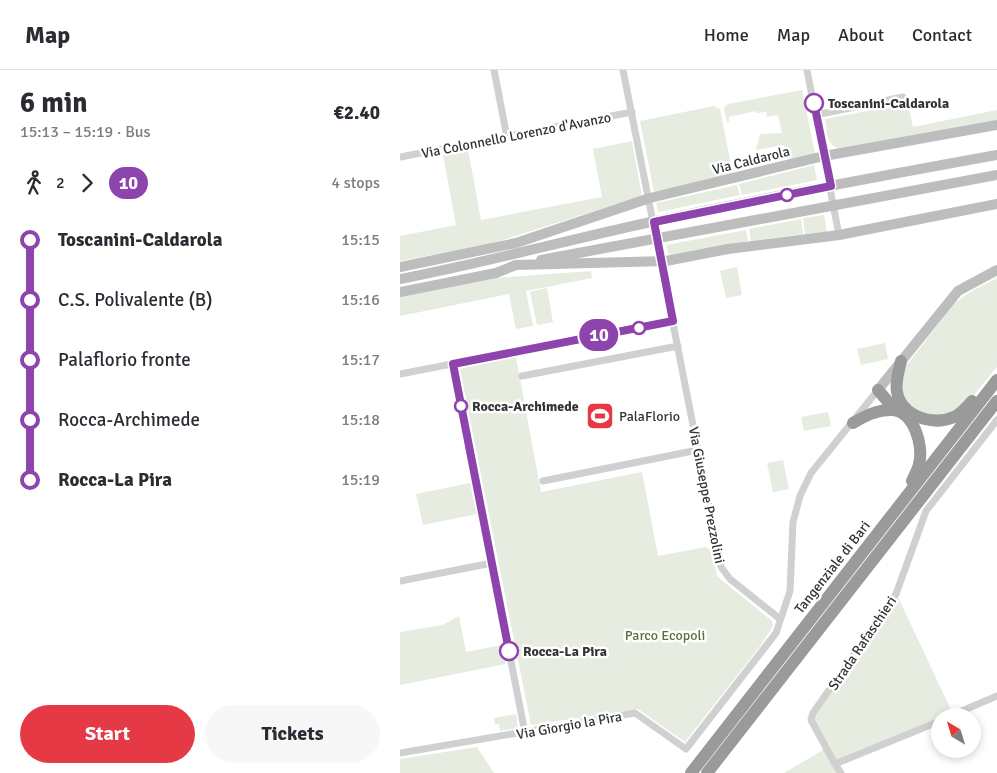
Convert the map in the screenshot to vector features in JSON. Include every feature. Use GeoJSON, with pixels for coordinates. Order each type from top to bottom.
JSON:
{"type":"FeatureCollection","features":[{"type":"Feature","properties":{"kind":"highway"},"geometry":{"type":"LineString","coordinates":[[897,405],[897,378],[901,361]]}},
{"type":"Feature","properties":{"kind":"highway"},"geometry":{"type":"LineString","coordinates":[[853,423],[873,413],[897,405],[925,419],[946,420],[965,410],[997,373]]}},
{"type":"Feature","properties":{"kind":"highway","name":"Tangenziale di Bari"},"geometry":{"type":"LineString","coordinates":[[691,773],[997,380]]}},
{"type":"Feature","properties":{"kind":"highway"},"geometry":{"type":"LineString","coordinates":[[878,390],[889,392],[911,423],[921,449],[920,463],[904,499]]}},
{"type":"Feature","properties":{"kind":"highway","name":"Tangenziale di Bari"},"geometry":{"type":"LineString","coordinates":[[707,773],[997,401]]}},
{"type":"Feature","properties":{"kind":"street"},"geometry":{"type":"LineString","coordinates":[[494,70],[507,137]]}},
{"type":"Feature","properties":{"kind":"street","name":"Via Giuseppe Prezzolini"},"geometry":{"type":"LineString","coordinates":[[623,70],[650,198],[722,570],[780,619]]}},
{"type":"Feature","properties":{"kind":"street"},"geometry":{"type":"LineString","coordinates":[[807,70],[840,234]]}},
{"type":"Feature","properties":{"kind":"street"},"geometry":{"type":"LineString","coordinates":[[816,115],[903,97]]}},
{"type":"Feature","properties":{"kind":"street","name":"Via Colonnello Lorenzo d'Avanzo"},"geometry":{"type":"LineString","coordinates":[[400,157],[632,112]]}},
{"type":"Feature","properties":{"kind":"street","name":"Via Caldarola"},"geometry":{"type":"LineString","coordinates":[[400,267],[516,244],[650,198],[824,156],[997,125]]}},
{"type":"Feature","properties":{"kind":"street","name":"Via Caldarola"},"geometry":{"type":"LineString","coordinates":[[400,279],[461,267],[654,222],[997,155]]}},
{"type":"Feature","properties":{"kind":"street","name":"Via Caldarola"},"geometry":{"type":"LineString","coordinates":[[400,292],[496,273],[516,265],[997,175]]}},
{"type":"Feature","properties":{"kind":"street","name":"Via Caldarola"},"geometry":{"type":"LineString","coordinates":[[461,267],[661,261],[728,249],[840,234],[997,204]]}},
{"type":"Feature","properties":{"kind":"street","name":"Via Caldarola"},"geometry":{"type":"LineString","coordinates":[[516,244],[547,246]]}},
{"type":"Feature","properties":{"kind":"street"},"geometry":{"type":"LineString","coordinates":[[780,619],[790,591],[793,522],[800,496],[812,473],[958,291],[997,270]]}},
{"type":"Feature","properties":{"kind":"street"},"geometry":{"type":"LineString","coordinates":[[400,374],[673,321]]}},
{"type":"Feature","properties":{"kind":"street"},"geometry":{"type":"LineString","coordinates":[[522,376],[678,346]]}},
{"type":"Feature","properties":{"kind":"street"},"geometry":{"type":"LineString","coordinates":[[453,364],[525,732]]}},
{"type":"Feature","properties":{"kind":"street","name":"Strada Rafaschieri"},"geometry":{"type":"LineString","coordinates":[[841,773],[811,720],[812,713],[896,594],[926,511],[997,420]]}},
{"type":"Feature","properties":{"kind":"street"},"geometry":{"type":"LineString","coordinates":[[543,481],[698,450]]}},
{"type":"Feature","properties":{"kind":"street"},"geometry":{"type":"LineString","coordinates":[[400,581],[492,563]]}},
{"type":"Feature","properties":{"kind":"street","name":"Via Giorgio la Pira"},"geometry":{"type":"LineString","coordinates":[[400,752],[635,713],[686,749],[776,633],[780,619]]}},
{"type":"Feature","properties":{"kind":"street"},"geometry":{"type":"LineString","coordinates":[[969,708],[997,696]]}},
{"type":"Feature","properties":{"kind":"street"},"geometry":{"type":"LineString","coordinates":[[835,764],[931,724]]}},
{"type":"Feature","properties":{"kind":"green space"},"geometry":{"type":"Polygon","coordinates":[[[802,90],[815,154],[788,160],[784,145],[756,150],[760,134],[782,133],[778,115],[767,117],[766,112],[756,113],[756,111],[729,117],[729,122],[727,122],[724,108],[728,104],[802,90]]]}},
{"type":"Feature","properties":{"kind":"green space"},"geometry":{"type":"Polygon","coordinates":[[[908,103],[913,127],[997,110],[997,120],[839,148],[829,141],[825,119],[908,103]]]}},
{"type":"Feature","properties":{"kind":"green space"},"geometry":{"type":"Polygon","coordinates":[[[714,106],[720,109],[733,175],[654,192],[640,121],[714,106]]]}},
{"type":"Feature","properties":{"kind":"green space"},"geometry":{"type":"Polygon","coordinates":[[[632,141],[642,196],[490,244],[400,261],[400,236],[456,225],[443,155],[468,150],[481,220],[602,197],[593,149],[632,141]]]}},
{"type":"Feature","properties":{"kind":"green space"},"geometry":{"type":"Polygon","coordinates":[[[814,165],[817,180],[742,195],[739,184],[814,165]]]}},
{"type":"Feature","properties":{"kind":"green space"},"geometry":{"type":"Polygon","coordinates":[[[737,185],[740,195],[658,212],[656,203],[737,185]]]}},
{"type":"Feature","properties":{"kind":"green space"},"geometry":{"type":"Polygon","coordinates":[[[824,215],[827,232],[805,234],[803,218],[824,215]]]}},
{"type":"Feature","properties":{"kind":"green space"},"geometry":{"type":"Polygon","coordinates":[[[801,219],[803,234],[751,241],[749,229],[801,219]]]}},
{"type":"Feature","properties":{"kind":"green space"},"geometry":{"type":"Polygon","coordinates":[[[746,230],[748,241],[669,256],[666,245],[746,230]]]}},
{"type":"Feature","properties":{"kind":"green space"},"geometry":{"type":"Polygon","coordinates":[[[737,267],[742,295],[726,298],[720,271],[737,267]]]}},
{"type":"Feature","properties":{"kind":"green space"},"geometry":{"type":"Polygon","coordinates":[[[591,271],[592,278],[526,291],[533,326],[516,329],[509,294],[400,316],[400,297],[496,278],[591,271]]]}},
{"type":"Feature","properties":{"kind":"green space"},"geometry":{"type":"Polygon","coordinates":[[[997,278],[997,367],[963,408],[936,418],[909,407],[901,386],[906,366],[954,304],[970,292],[997,278]]]}},
{"type":"Feature","properties":{"kind":"green space"},"geometry":{"type":"Polygon","coordinates":[[[547,288],[553,322],[537,325],[530,292],[547,288]]]}},
{"type":"Feature","properties":{"kind":"green space"},"geometry":{"type":"Polygon","coordinates":[[[885,343],[888,359],[861,365],[857,349],[885,343]]]}},
{"type":"Feature","properties":{"kind":"green space","name":"Parco Ecopoli"},"geometry":{"type":"Polygon","coordinates":[[[516,357],[541,492],[642,472],[658,556],[706,547],[712,551],[717,576],[772,621],[773,626],[761,645],[685,742],[638,709],[531,725],[460,369],[516,357]]]}},
{"type":"Feature","properties":{"kind":"green space"},"geometry":{"type":"Polygon","coordinates":[[[828,412],[831,426],[804,431],[801,417],[828,412]]]}},
{"type":"Feature","properties":{"kind":"green space"},"geometry":{"type":"Polygon","coordinates":[[[783,460],[789,489],[773,492],[767,463],[783,460]]]}},
{"type":"Feature","properties":{"kind":"green space"},"geometry":{"type":"Polygon","coordinates":[[[470,483],[477,514],[423,525],[416,494],[470,483]]]}},
{"type":"Feature","properties":{"kind":"green space"},"geometry":{"type":"Polygon","coordinates":[[[898,597],[950,708],[931,708],[931,721],[831,764],[837,773],[784,773],[828,747],[811,720],[898,597]]]}},
{"type":"Feature","properties":{"kind":"green space"},"geometry":{"type":"Polygon","coordinates":[[[459,616],[466,652],[502,645],[506,664],[400,685],[400,632],[442,625],[459,616]]]}},
{"type":"Feature","properties":{"kind":"green space"},"geometry":{"type":"Polygon","coordinates":[[[516,714],[518,728],[500,731],[499,724],[495,725],[494,718],[516,714]]]}},
{"type":"Feature","properties":{"kind":"green space"},"geometry":{"type":"Polygon","coordinates":[[[477,747],[494,773],[400,773],[400,759],[477,747]]]}},
{"type":"Feature","properties":{"kind":"bus line","name":"10"},"geometry":{"type":"LineString","coordinates":[[509,651],[453,364],[673,321],[654,222],[831,186],[814,103]]}},
{"type":"Feature","properties":{"kind":"place","name":"Toscanini-Caldarola"},"geometry":{"type":"Point","coordinates":[814,103]}},
{"type":"Feature","properties":{"kind":"place","name":"Rocca-Archimede"},"geometry":{"type":"Point","coordinates":[461,406]}},
{"type":"Feature","properties":{"kind":"place","name":"PalaFlorio"},"geometry":{"type":"Point","coordinates":[600,416]}},
{"type":"Feature","properties":{"kind":"place","name":"Rocca-La Pira"},"geometry":{"type":"Point","coordinates":[509,651]}}]}
